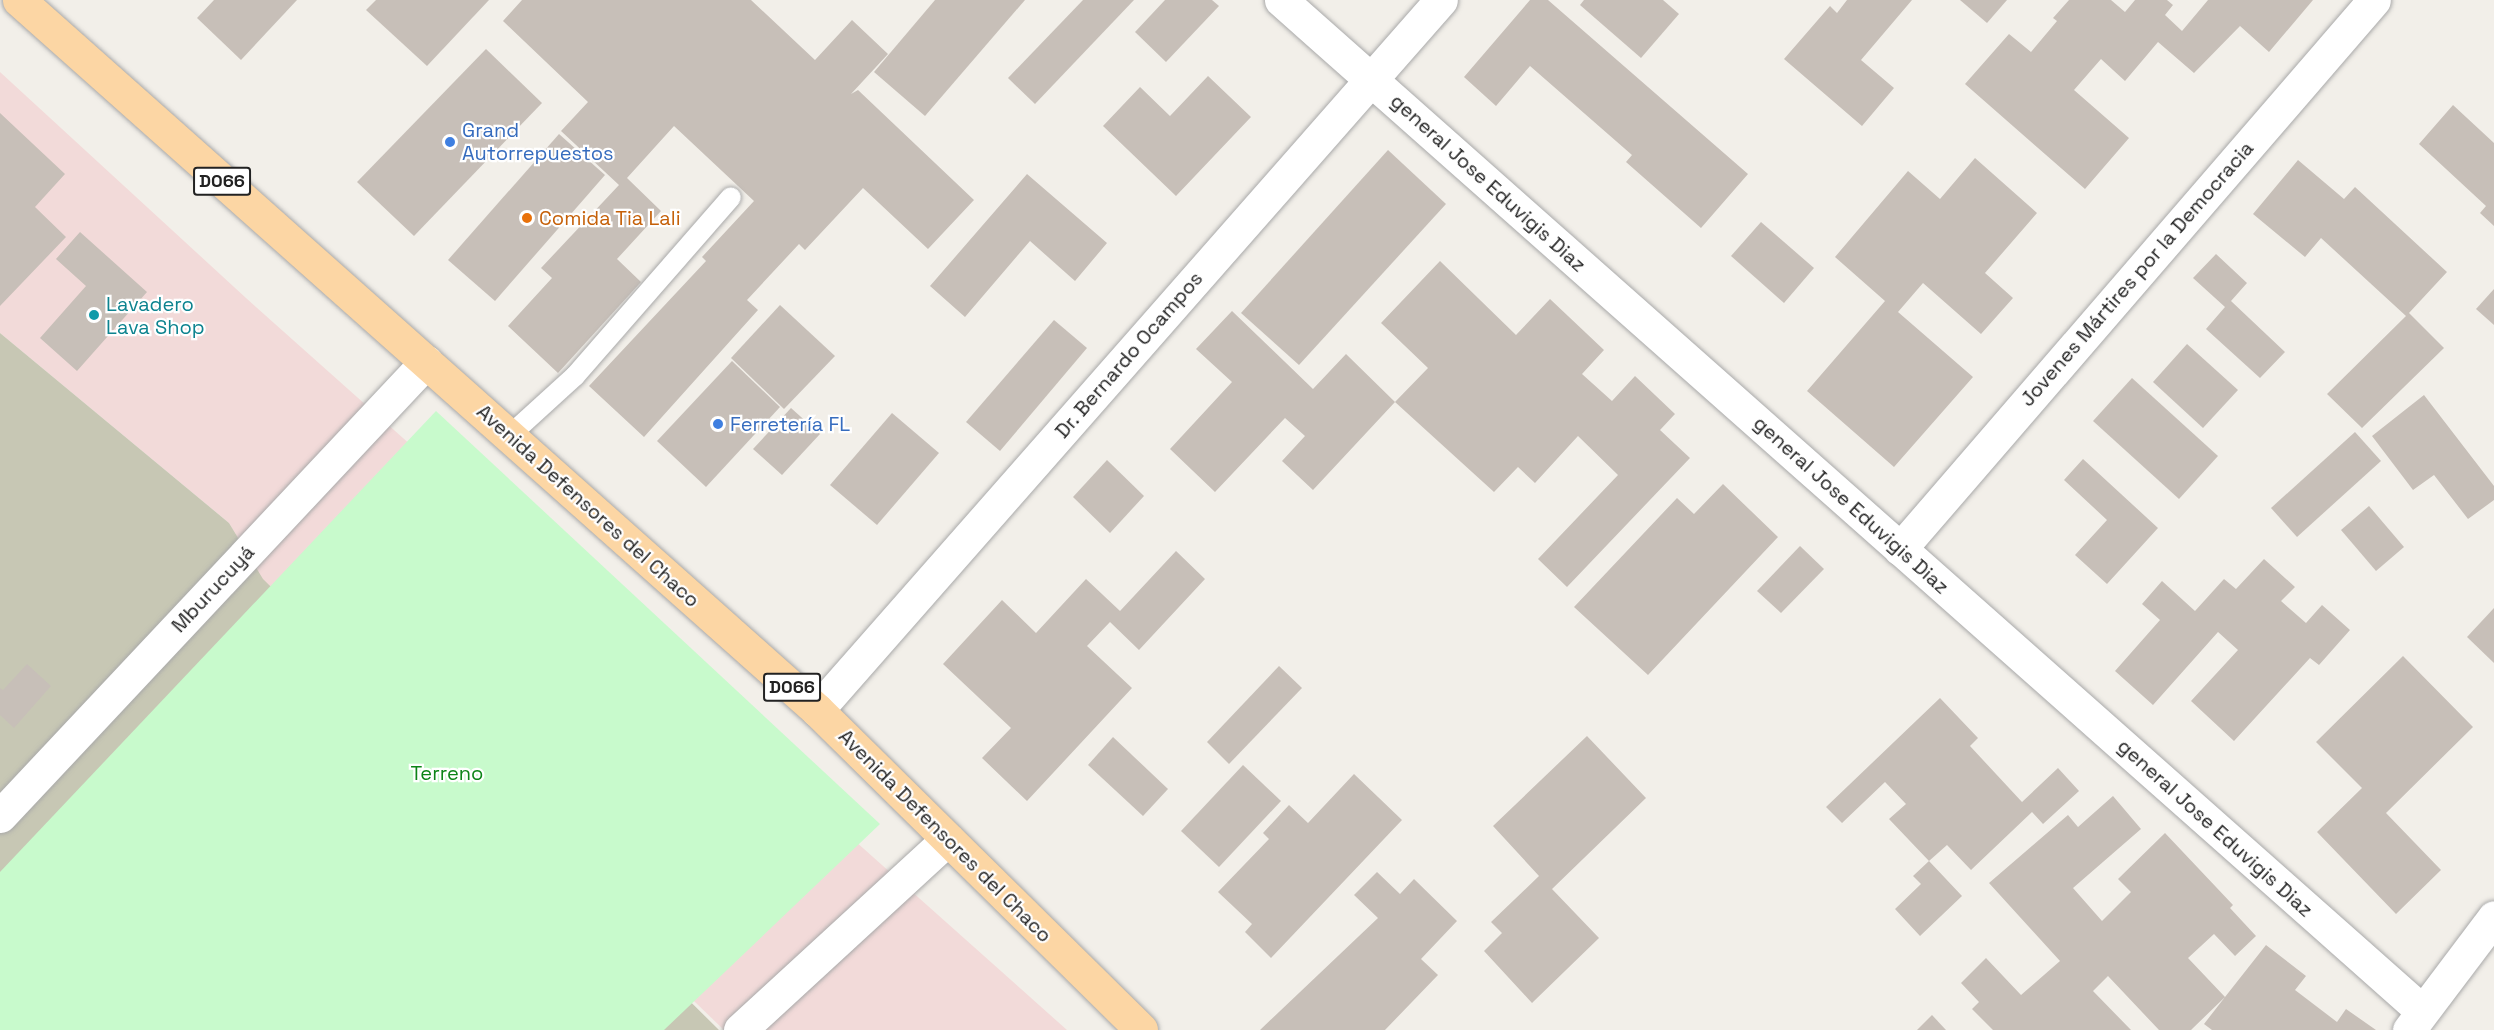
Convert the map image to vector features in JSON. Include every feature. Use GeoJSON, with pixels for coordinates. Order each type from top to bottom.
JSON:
{"type":"FeatureCollection","features":[{"type":"Feature","properties":{"kind":"main road","name":"Avenida Defensores del Chaco"},"geometry":{"type":"LineString","coordinates":[[19,0],[817,710],[1141,1030]]}},
{"type":"Feature","properties":{"kind":"street","name":"general Jose Eduvigis Diaz"},"geometry":{"type":"LineString","coordinates":[[1281,0],[1900,549],[2416,1020]]}},
{"type":"Feature","properties":{"kind":"street","name":"Dr. Bernardo Ocampos"},"geometry":{"type":"LineString","coordinates":[[817,710],[1441,0]]}},
{"type":"Feature","properties":{"kind":"street","name":"Jovenes Mártires por la Democracia"},"geometry":{"type":"LineString","coordinates":[[1900,549],[2374,0]]}},
{"type":"Feature","properties":{"kind":"street","name":"Mburucuyá"},"geometry":{"type":"LineString","coordinates":[[0,816],[426,363]]}},
{"type":"Feature","properties":{"kind":"street"},"geometry":{"type":"LineString","coordinates":[[740,1030],[948,839]]}},
{"type":"Feature","properties":{"kind":"street"},"geometry":{"type":"LineString","coordinates":[[2416,1020],[2494,917]]}},
{"type":"Feature","properties":{"kind":"lane"},"geometry":{"type":"LineString","coordinates":[[509,436],[575,376],[731,197]]}},
{"type":"Feature","properties":{"kind":"shaded area"},"geometry":{"type":"Polygon","coordinates":[[[0,72],[246,298],[1067,1030],[724,1030],[266,588],[229,523],[0,333],[0,72]]]}},
{"type":"Feature","properties":{"kind":"shaded area"},"geometry":{"type":"Polygon","coordinates":[[[0,333],[229,523],[263,579],[719,1030],[0,1030],[0,333]]]}},
{"type":"Feature","properties":{"kind":"green space","name":"Terreno"},"geometry":{"type":"Polygon","coordinates":[[[436,411],[880,824],[664,1030],[0,1030],[0,872],[436,411]]]}},
{"type":"Feature","properties":{"kind":"building"},"geometry":{"type":"Polygon","coordinates":[[[214,0],[297,0],[241,60],[197,18],[214,0]]]}},
{"type":"Feature","properties":{"kind":"building"},"geometry":{"type":"Polygon","coordinates":[[[376,0],[489,0],[427,66],[366,10],[376,0]]]}},
{"type":"Feature","properties":{"kind":"building"},"geometry":{"type":"Polygon","coordinates":[[[522,0],[751,0],[815,60],[852,20],[888,54],[851,94],[858,90],[974,200],[928,249],[863,188],[805,250],[799,244],[747,300],[758,310],[644,437],[589,386],[706,261],[702,257],[754,201],[674,126],[627,178],[661,211],[617,259],[641,282],[558,373],[508,326],[552,278],[541,268],[619,185],[561,131],[588,102],[503,21],[522,0]]]}},
{"type":"Feature","properties":{"kind":"building"},"geometry":{"type":"Polygon","coordinates":[[[935,0],[1025,0],[925,116],[874,72],[935,0]]]}},
{"type":"Feature","properties":{"kind":"building"},"geometry":{"type":"Polygon","coordinates":[[[1083,0],[1134,0],[1035,104],[1008,78],[1083,0]]]}},
{"type":"Feature","properties":{"kind":"building"},"geometry":{"type":"Polygon","coordinates":[[[1165,0],[1212,0],[1219,6],[1166,62],[1135,32],[1165,0]]]}},
{"type":"Feature","properties":{"kind":"building"},"geometry":{"type":"Polygon","coordinates":[[[1530,0],[1548,0],[1748,174],[1701,228],[1626,162],[1632,155],[1530,66],[1496,106],[1464,77],[1530,0]]]}},
{"type":"Feature","properties":{"kind":"building"},"geometry":{"type":"Polygon","coordinates":[[[1584,0],[1663,0],[1679,14],[1641,58],[1580,5],[1584,0]]]}},
{"type":"Feature","properties":{"kind":"building"},"geometry":{"type":"Polygon","coordinates":[[[1847,0],[1912,0],[1861,60],[1894,88],[1862,126],[1784,59],[1830,6],[1837,13],[1847,0]]]}},
{"type":"Feature","properties":{"kind":"building"},"geometry":{"type":"Polygon","coordinates":[[[1960,0],[2007,0],[1987,23],[1960,0]]]}},
{"type":"Feature","properties":{"kind":"building"},"geometry":{"type":"Polygon","coordinates":[[[2069,0],[2111,0],[2125,12],[2135,0],[2167,0],[2173,5],[2165,15],[2182,31],[2208,0],[2313,0],[2269,52],[2240,26],[2194,73],[2158,42],[2125,81],[2101,59],[2074,90],[2129,138],[2085,189],[1965,84],[2009,34],[2031,52],[2057,21],[2053,18],[2069,0]]]}},
{"type":"Feature","properties":{"kind":"building","name":"Grand Autorrepuestos"},"geometry":{"type":"Polygon","coordinates":[[[486,49],[542,103],[414,236],[357,182],[486,49]]]}},
{"type":"Feature","properties":{"kind":"building"},"geometry":{"type":"Polygon","coordinates":[[[1208,76],[1251,117],[1176,196],[1103,126],[1140,87],[1170,116],[1208,76]]]}},
{"type":"Feature","properties":{"kind":"building"},"geometry":{"type":"Polygon","coordinates":[[[2453,105],[2494,143],[2494,226],[2480,213],[2486,206],[2419,144],[2453,105]]]}},
{"type":"Feature","properties":{"kind":"building"},"geometry":{"type":"Polygon","coordinates":[[[0,113],[65,174],[35,207],[66,237],[0,306],[0,113]]]}},
{"type":"Feature","properties":{"kind":"building","name":"Comida Tia Lali"},"geometry":{"type":"Polygon","coordinates":[[[559,134],[605,175],[495,301],[448,260],[559,134]]]}},
{"type":"Feature","properties":{"kind":"building"},"geometry":{"type":"Polygon","coordinates":[[[1388,150],[1446,204],[1299,365],[1241,313],[1388,150]]]}},
{"type":"Feature","properties":{"kind":"building"},"geometry":{"type":"Polygon","coordinates":[[[1975,158],[2037,213],[1985,273],[2013,298],[1981,334],[1923,283],[1898,312],[1973,377],[1894,467],[1807,391],[1885,301],[1835,257],[1908,171],[1940,199],[1975,158]]]}},
{"type":"Feature","properties":{"kind":"building"},"geometry":{"type":"Polygon","coordinates":[[[2298,160],[2344,199],[2355,187],[2447,272],[2409,313],[2444,348],[2362,428],[2327,394],[2406,316],[2321,238],[2305,257],[2253,214],[2298,160]]]}},
{"type":"Feature","properties":{"kind":"building"},"geometry":{"type":"Polygon","coordinates":[[[1027,174],[1107,243],[1075,281],[1030,241],[965,317],[930,286],[1027,174]]]}},
{"type":"Feature","properties":{"kind":"building"},"geometry":{"type":"Polygon","coordinates":[[[1761,222],[1814,268],[1784,303],[1731,256],[1761,222]]]}},
{"type":"Feature","properties":{"kind":"building","name":"Lavadero Lava Shop"},"geometry":{"type":"Polygon","coordinates":[[[80,232],[147,292],[77,371],[40,338],[86,286],[56,259],[80,232]]]}},
{"type":"Feature","properties":{"kind":"building"},"geometry":{"type":"Polygon","coordinates":[[[2216,254],[2247,283],[2231,301],[2285,352],[2260,378],[2206,329],[2225,307],[2193,278],[2216,254]]]}},
{"type":"Feature","properties":{"kind":"building"},"geometry":{"type":"Polygon","coordinates":[[[1440,261],[1516,335],[1550,299],[1604,350],[1582,374],[1612,401],[1635,376],[1675,414],[1660,430],[1690,458],[1567,587],[1538,559],[1618,475],[1578,436],[1535,483],[1518,467],[1494,492],[1395,402],[1428,368],[1381,323],[1440,261]]]}},
{"type":"Feature","properties":{"kind":"building"},"geometry":{"type":"Polygon","coordinates":[[[2494,289],[2494,325],[2476,309],[2494,289]]]}},
{"type":"Feature","properties":{"kind":"building"},"geometry":{"type":"Polygon","coordinates":[[[780,305],[835,356],[784,409],[731,358],[780,305]]]}},
{"type":"Feature","properties":{"kind":"building"},"geometry":{"type":"Polygon","coordinates":[[[1232,311],[1313,389],[1346,354],[1395,402],[1313,490],[1282,461],[1305,436],[1285,418],[1215,492],[1170,449],[1232,382],[1196,349],[1232,311]]]}},
{"type":"Feature","properties":{"kind":"building"},"geometry":{"type":"Polygon","coordinates":[[[1054,320],[1087,348],[1000,451],[966,422],[1054,320]]]}},
{"type":"Feature","properties":{"kind":"building"},"geometry":{"type":"Polygon","coordinates":[[[2187,344],[2238,390],[2203,428],[2153,382],[2187,344]]]}},
{"type":"Feature","properties":{"kind":"building","name":"Ferretería FL"},"geometry":{"type":"Polygon","coordinates":[[[732,361],[780,407],[706,487],[657,441],[732,361]]]}},
{"type":"Feature","properties":{"kind":"building"},"geometry":{"type":"Polygon","coordinates":[[[2132,378],[2218,456],[2179,499],[2093,421],[2132,378]]]}},
{"type":"Feature","properties":{"kind":"building"},"geometry":{"type":"Polygon","coordinates":[[[2424,395],[2494,486],[2494,500],[2468,519],[2434,475],[2413,490],[2372,436],[2424,395]]]}},
{"type":"Feature","properties":{"kind":"building"},"geometry":{"type":"Polygon","coordinates":[[[791,408],[820,434],[782,475],[753,449],[791,408]]]}},
{"type":"Feature","properties":{"kind":"building"},"geometry":{"type":"Polygon","coordinates":[[[892,413],[939,453],[877,525],[830,485],[892,413]]]}},
{"type":"Feature","properties":{"kind":"building"},"geometry":{"type":"Polygon","coordinates":[[[2355,432],[2381,461],[2297,537],[2271,508],[2355,432]]]}},
{"type":"Feature","properties":{"kind":"building"},"geometry":{"type":"Polygon","coordinates":[[[2083,459],[2158,528],[2107,584],[2075,555],[2107,520],[2064,480],[2083,459]]]}},
{"type":"Feature","properties":{"kind":"building"},"geometry":{"type":"Polygon","coordinates":[[[1107,460],[1144,496],[1110,533],[1073,497],[1107,460]]]}},
{"type":"Feature","properties":{"kind":"building"},"geometry":{"type":"Polygon","coordinates":[[[1723,484],[1778,537],[1648,675],[1574,607],[1677,498],[1694,514],[1723,484]]]}},
{"type":"Feature","properties":{"kind":"building"},"geometry":{"type":"Polygon","coordinates":[[[2369,506],[2404,547],[2376,571],[2341,530],[2369,506]]]}},
{"type":"Feature","properties":{"kind":"building"},"geometry":{"type":"Polygon","coordinates":[[[1800,546],[1824,569],[1781,613],[1757,591],[1800,546]]]}},
{"type":"Feature","properties":{"kind":"building"},"geometry":{"type":"Polygon","coordinates":[[[1176,551],[1205,579],[1139,650],[1110,622],[1087,646],[1132,688],[1027,801],[982,758],[1011,728],[943,664],[1002,600],[1036,633],[1086,579],[1120,611],[1176,551]]]}},
{"type":"Feature","properties":{"kind":"building"},"geometry":{"type":"Polygon","coordinates":[[[2264,559],[2295,587],[2281,601],[2306,623],[2322,605],[2350,630],[2319,665],[2310,658],[2234,741],[2191,701],[2238,650],[2218,632],[2153,705],[2115,671],[2160,620],[2142,604],[2162,581],[2195,611],[2224,579],[2236,589],[2264,559]]]}},
{"type":"Feature","properties":{"kind":"building"},"geometry":{"type":"Polygon","coordinates":[[[2494,608],[2494,663],[2467,637],[2494,608]]]}},
{"type":"Feature","properties":{"kind":"building"},"geometry":{"type":"Polygon","coordinates":[[[2403,656],[2473,727],[2386,813],[2441,870],[2396,914],[2317,832],[2362,788],[2316,742],[2403,656]]]}},
{"type":"Feature","properties":{"kind":"building"},"geometry":{"type":"Polygon","coordinates":[[[27,664],[51,686],[14,728],[0,715],[0,688],[3,690],[27,664]]]}},
{"type":"Feature","properties":{"kind":"building"},"geometry":{"type":"Polygon","coordinates":[[[1279,666],[1302,688],[1229,764],[1207,742],[1279,666]]]}},
{"type":"Feature","properties":{"kind":"building"},"geometry":{"type":"Polygon","coordinates":[[[1940,698],[1978,738],[1970,746],[2022,802],[2058,768],[2079,791],[2043,824],[2032,812],[1971,870],[1947,845],[1929,861],[1889,819],[1906,804],[1885,782],[1842,823],[1826,807],[1940,698]]]}},
{"type":"Feature","properties":{"kind":"building"},"geometry":{"type":"Polygon","coordinates":[[[1587,736],[1646,798],[1552,889],[1599,938],[1532,1003],[1484,951],[1502,933],[1491,922],[1539,876],[1493,826],[1587,736]]]}},
{"type":"Feature","properties":{"kind":"building"},"geometry":{"type":"Polygon","coordinates":[[[1113,737],[1168,789],[1143,816],[1088,765],[1113,737]]]}},
{"type":"Feature","properties":{"kind":"building"},"geometry":{"type":"Polygon","coordinates":[[[1243,765],[1281,801],[1219,867],[1181,831],[1243,765]]]}},
{"type":"Feature","properties":{"kind":"building"},"geometry":{"type":"Polygon","coordinates":[[[1354,774],[1402,820],[1271,958],[1245,932],[1252,924],[1218,892],[1269,839],[1263,833],[1289,805],[1308,823],[1354,774]]]}},
{"type":"Feature","properties":{"kind":"building"},"geometry":{"type":"Polygon","coordinates":[[[2113,796],[2141,829],[2073,888],[2102,921],[2131,892],[2118,879],[2165,833],[2233,905],[2230,908],[2256,936],[2235,956],[2214,934],[2188,958],[2225,997],[2191,1030],[2159,1030],[2108,976],[2093,991],[2131,1030],[1993,1030],[1972,1009],[1979,1002],[1961,983],[1986,958],[2021,995],[2060,961],[1989,883],[2068,815],[2078,827],[2113,796]]]}},
{"type":"Feature","properties":{"kind":"building"},"geometry":{"type":"Polygon","coordinates":[[[1929,861],[1962,896],[1920,936],[1895,909],[1921,884],[1913,876],[1929,861]]]}},
{"type":"Feature","properties":{"kind":"building"},"geometry":{"type":"Polygon","coordinates":[[[1377,872],[1400,894],[1414,879],[1457,921],[1421,959],[1438,975],[1385,1030],[1260,1030],[1378,918],[1354,895],[1377,872]]]}},
{"type":"Feature","properties":{"kind":"building"},"geometry":{"type":"Polygon","coordinates":[[[2266,945],[2306,976],[2295,990],[2337,1022],[2346,1009],[2376,1030],[2212,1030],[2204,1024],[2266,945]]]}},
{"type":"Feature","properties":{"kind":"building"},"geometry":{"type":"Polygon","coordinates":[[[1932,1015],[1946,1030],[1917,1030],[1932,1015]]]}},
{"type":"Feature","properties":{"kind":"place","name":"Grand Autorrepuestos"},"geometry":{"type":"Point","coordinates":[450,142]}},
{"type":"Feature","properties":{"kind":"place","name":"Comida Tia Lali"},"geometry":{"type":"Point","coordinates":[527,218]}},
{"type":"Feature","properties":{"kind":"place","name":"Lavadero Lava Shop"},"geometry":{"type":"Point","coordinates":[94,315]}},
{"type":"Feature","properties":{"kind":"place","name":"Ferretería FL"},"geometry":{"type":"Point","coordinates":[718,424]}}]}
